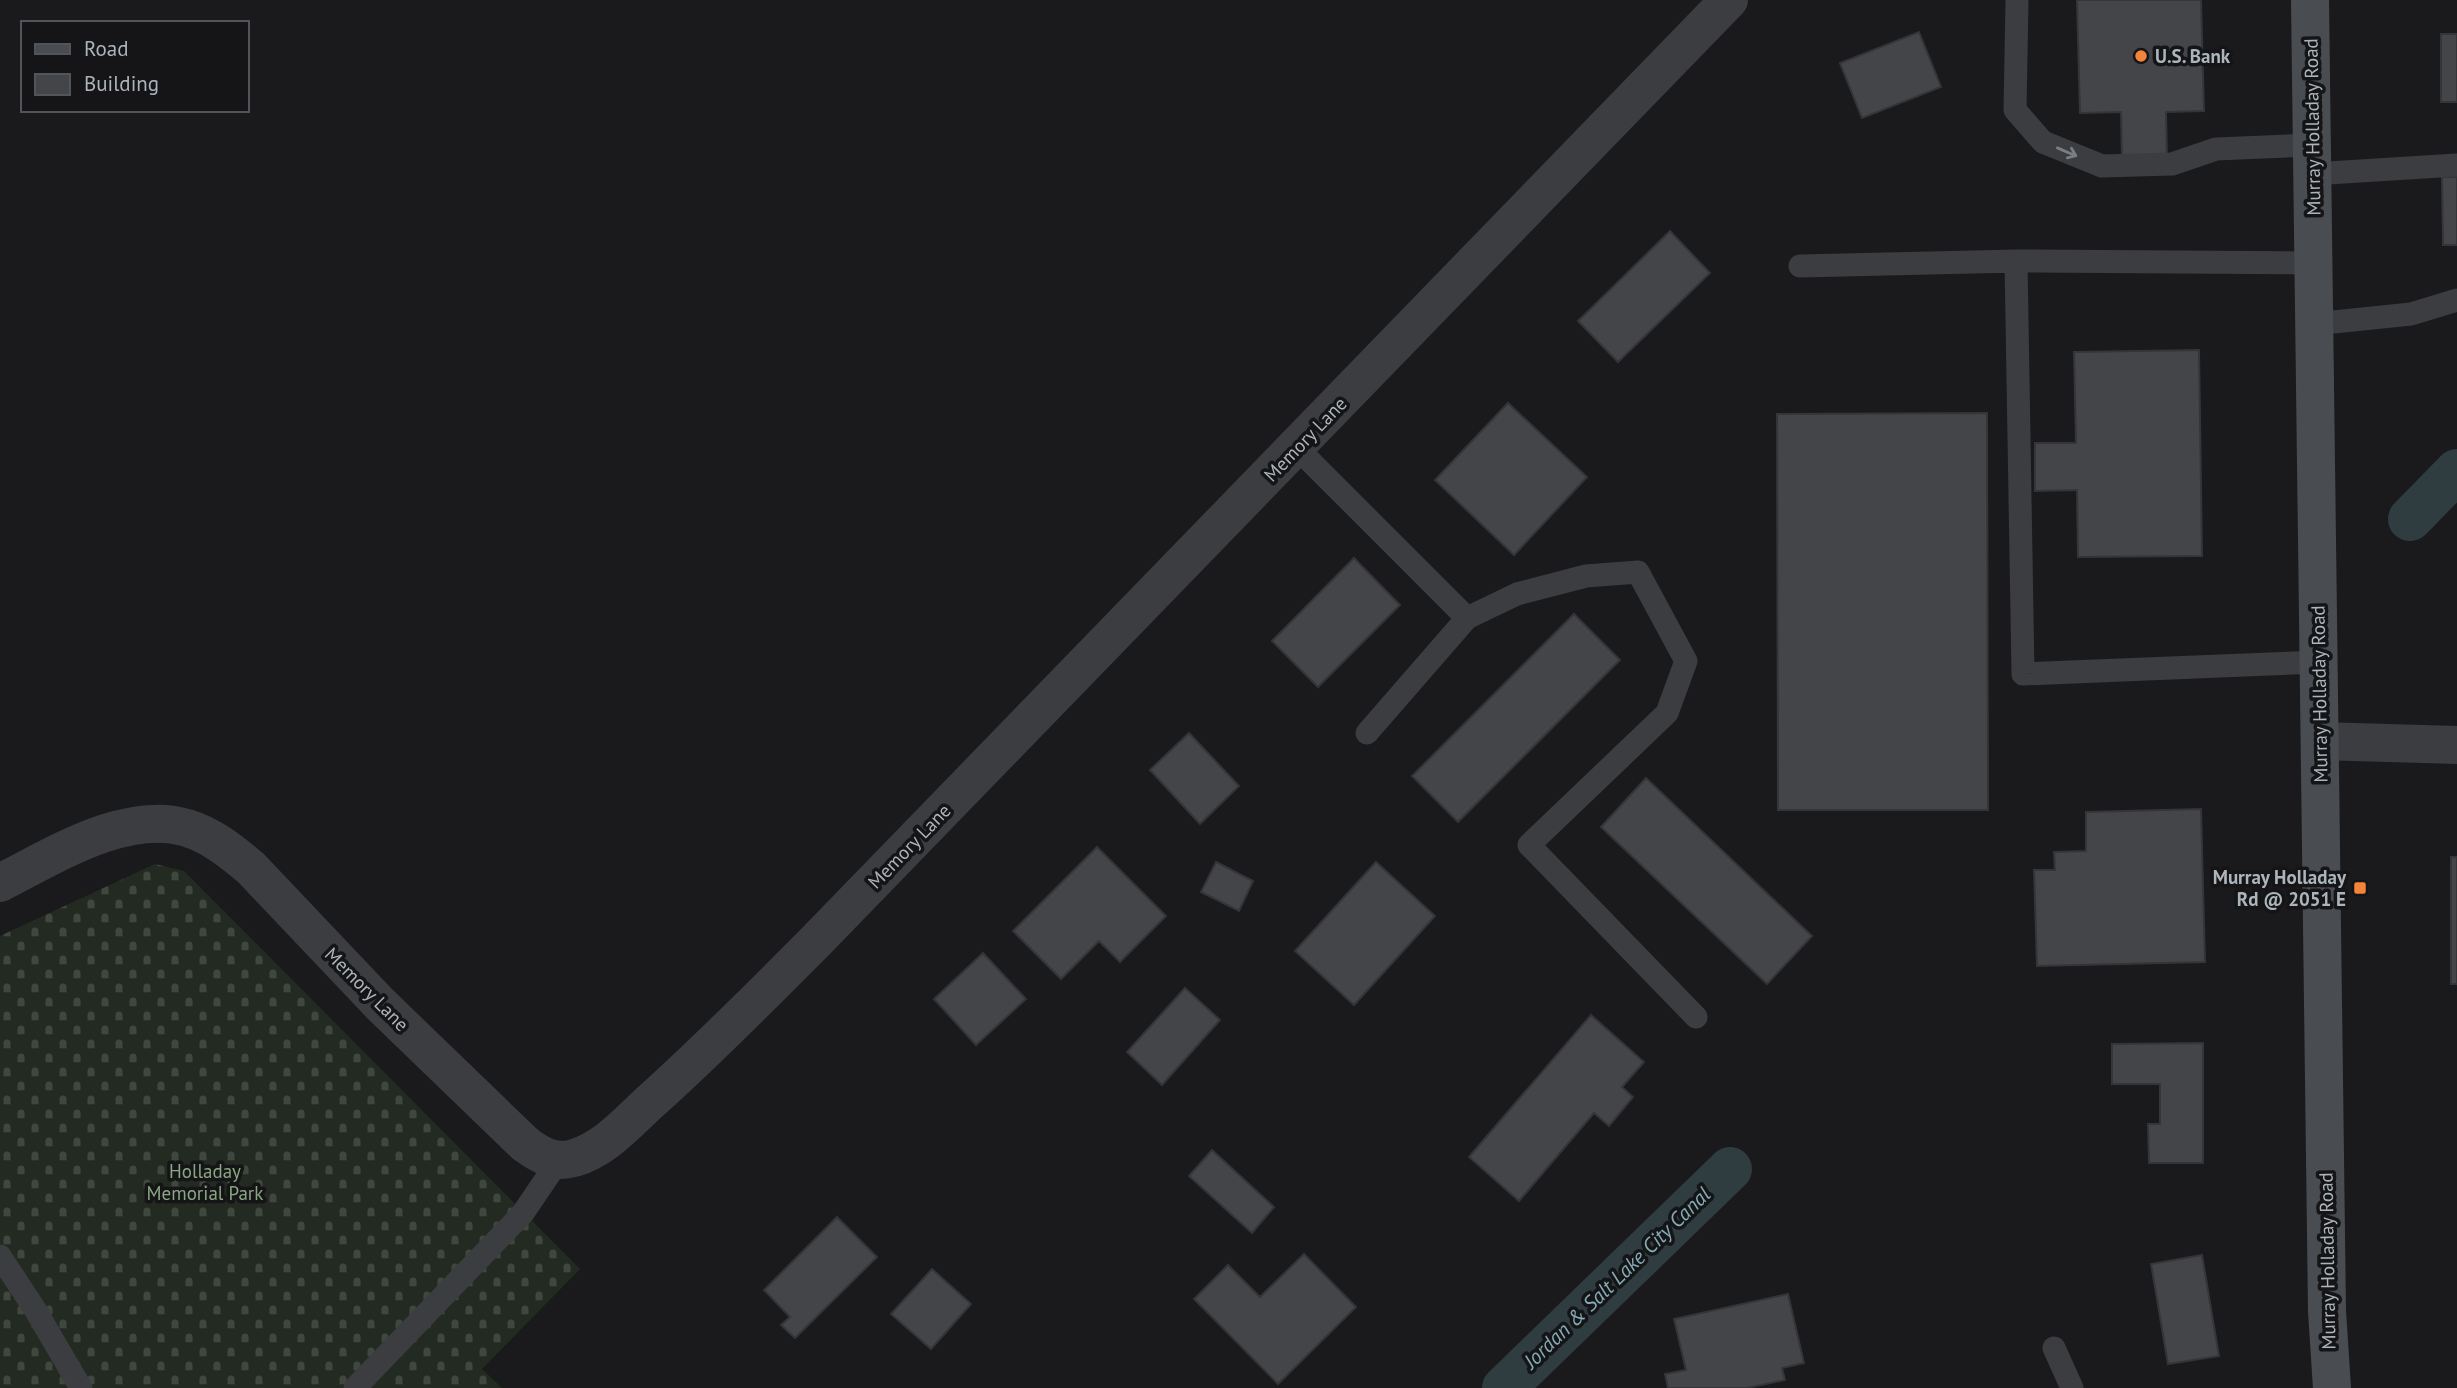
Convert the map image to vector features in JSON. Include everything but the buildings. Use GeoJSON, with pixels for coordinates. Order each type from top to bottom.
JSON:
{"type":"FeatureCollection","features":[{"type":"Feature","properties":{"kind":"main road","name":"Murray Holladay Road"},"geometry":{"type":"LineString","coordinates":[[2310,0],[2327,1311],[2332,1388]]}},
{"type":"Feature","properties":{"kind":"street","name":"Memory Lane"},"geometry":{"type":"LineString","coordinates":[[0,883],[70,848],[125,827],[145,823],[169,823],[189,828],[229,850],[251,868],[380,1004],[525,1144],[547,1158],[559,1160],[574,1158],[600,1145],[678,1077],[816,941],[1730,0]]}},
{"type":"Feature","properties":{"kind":"street"},"geometry":{"type":"LineString","coordinates":[[2319,741],[2457,745]]}},
{"type":"Feature","properties":{"kind":"lane"},"geometry":{"type":"LineString","coordinates":[[2017,0],[2015,110],[2043,142],[2102,166],[2172,164],[2216,149],[2312,160],[2457,165]]}},
{"type":"Feature","properties":{"kind":"lane"},"geometry":{"type":"LineString","coordinates":[[2016,261],[2023,674],[2318,662]]}},
{"type":"Feature","properties":{"kind":"lane"},"geometry":{"type":"LineString","coordinates":[[1800,266],[2016,261],[2313,263]]}},
{"type":"Feature","properties":{"kind":"lane"},"geometry":{"type":"LineString","coordinates":[[2314,324],[2411,314],[2457,300]]}},
{"type":"Feature","properties":{"kind":"lane"},"geometry":{"type":"LineString","coordinates":[[1297,448],[1467,618]]}},
{"type":"Feature","properties":{"kind":"lane"},"geometry":{"type":"LineString","coordinates":[[1367,733],[1467,618],[1517,594],[1586,576],[1639,572],[1686,661],[1667,713],[1530,845],[1696,1017]]}},
{"type":"Feature","properties":{"kind":"lane"},"geometry":{"type":"LineString","coordinates":[[355,1388],[523,1213],[559,1160]]}},
{"type":"Feature","properties":{"kind":"lane"},"geometry":{"type":"LineString","coordinates":[[0,1256],[81,1388]]}},
{"type":"Feature","properties":{"kind":"lane"},"geometry":{"type":"LineString","coordinates":[[2054,1348],[2072,1388]]}},
{"type":"Feature","properties":{"kind":"green space","name":"Holladay Memorial Park"},"geometry":{"type":"Polygon","coordinates":[[[155,864],[184,871],[580,1269],[482,1369],[502,1388],[0,1388],[0,936],[155,864]]]}},
{"type":"Feature","properties":{"kind":"waterway","name":"Jordan & Salt Lake City Canal"},"geometry":{"type":"LineString","coordinates":[[2410,519],[2457,471]]}},
{"type":"Feature","properties":{"kind":"waterway","name":"Jordan & Salt Lake City Canal"},"geometry":{"type":"LineString","coordinates":[[1504,1388],[1730,1169]]}},
{"type":"Feature","properties":{"kind":"place","name":"U.S. Bank"},"geometry":{"type":"Point","coordinates":[2141,56]}},
{"type":"Feature","properties":{"kind":"place","name":"Murray Holladay Rd @ 2051 E"},"geometry":{"type":"Point","coordinates":[2360,888]}}]}
